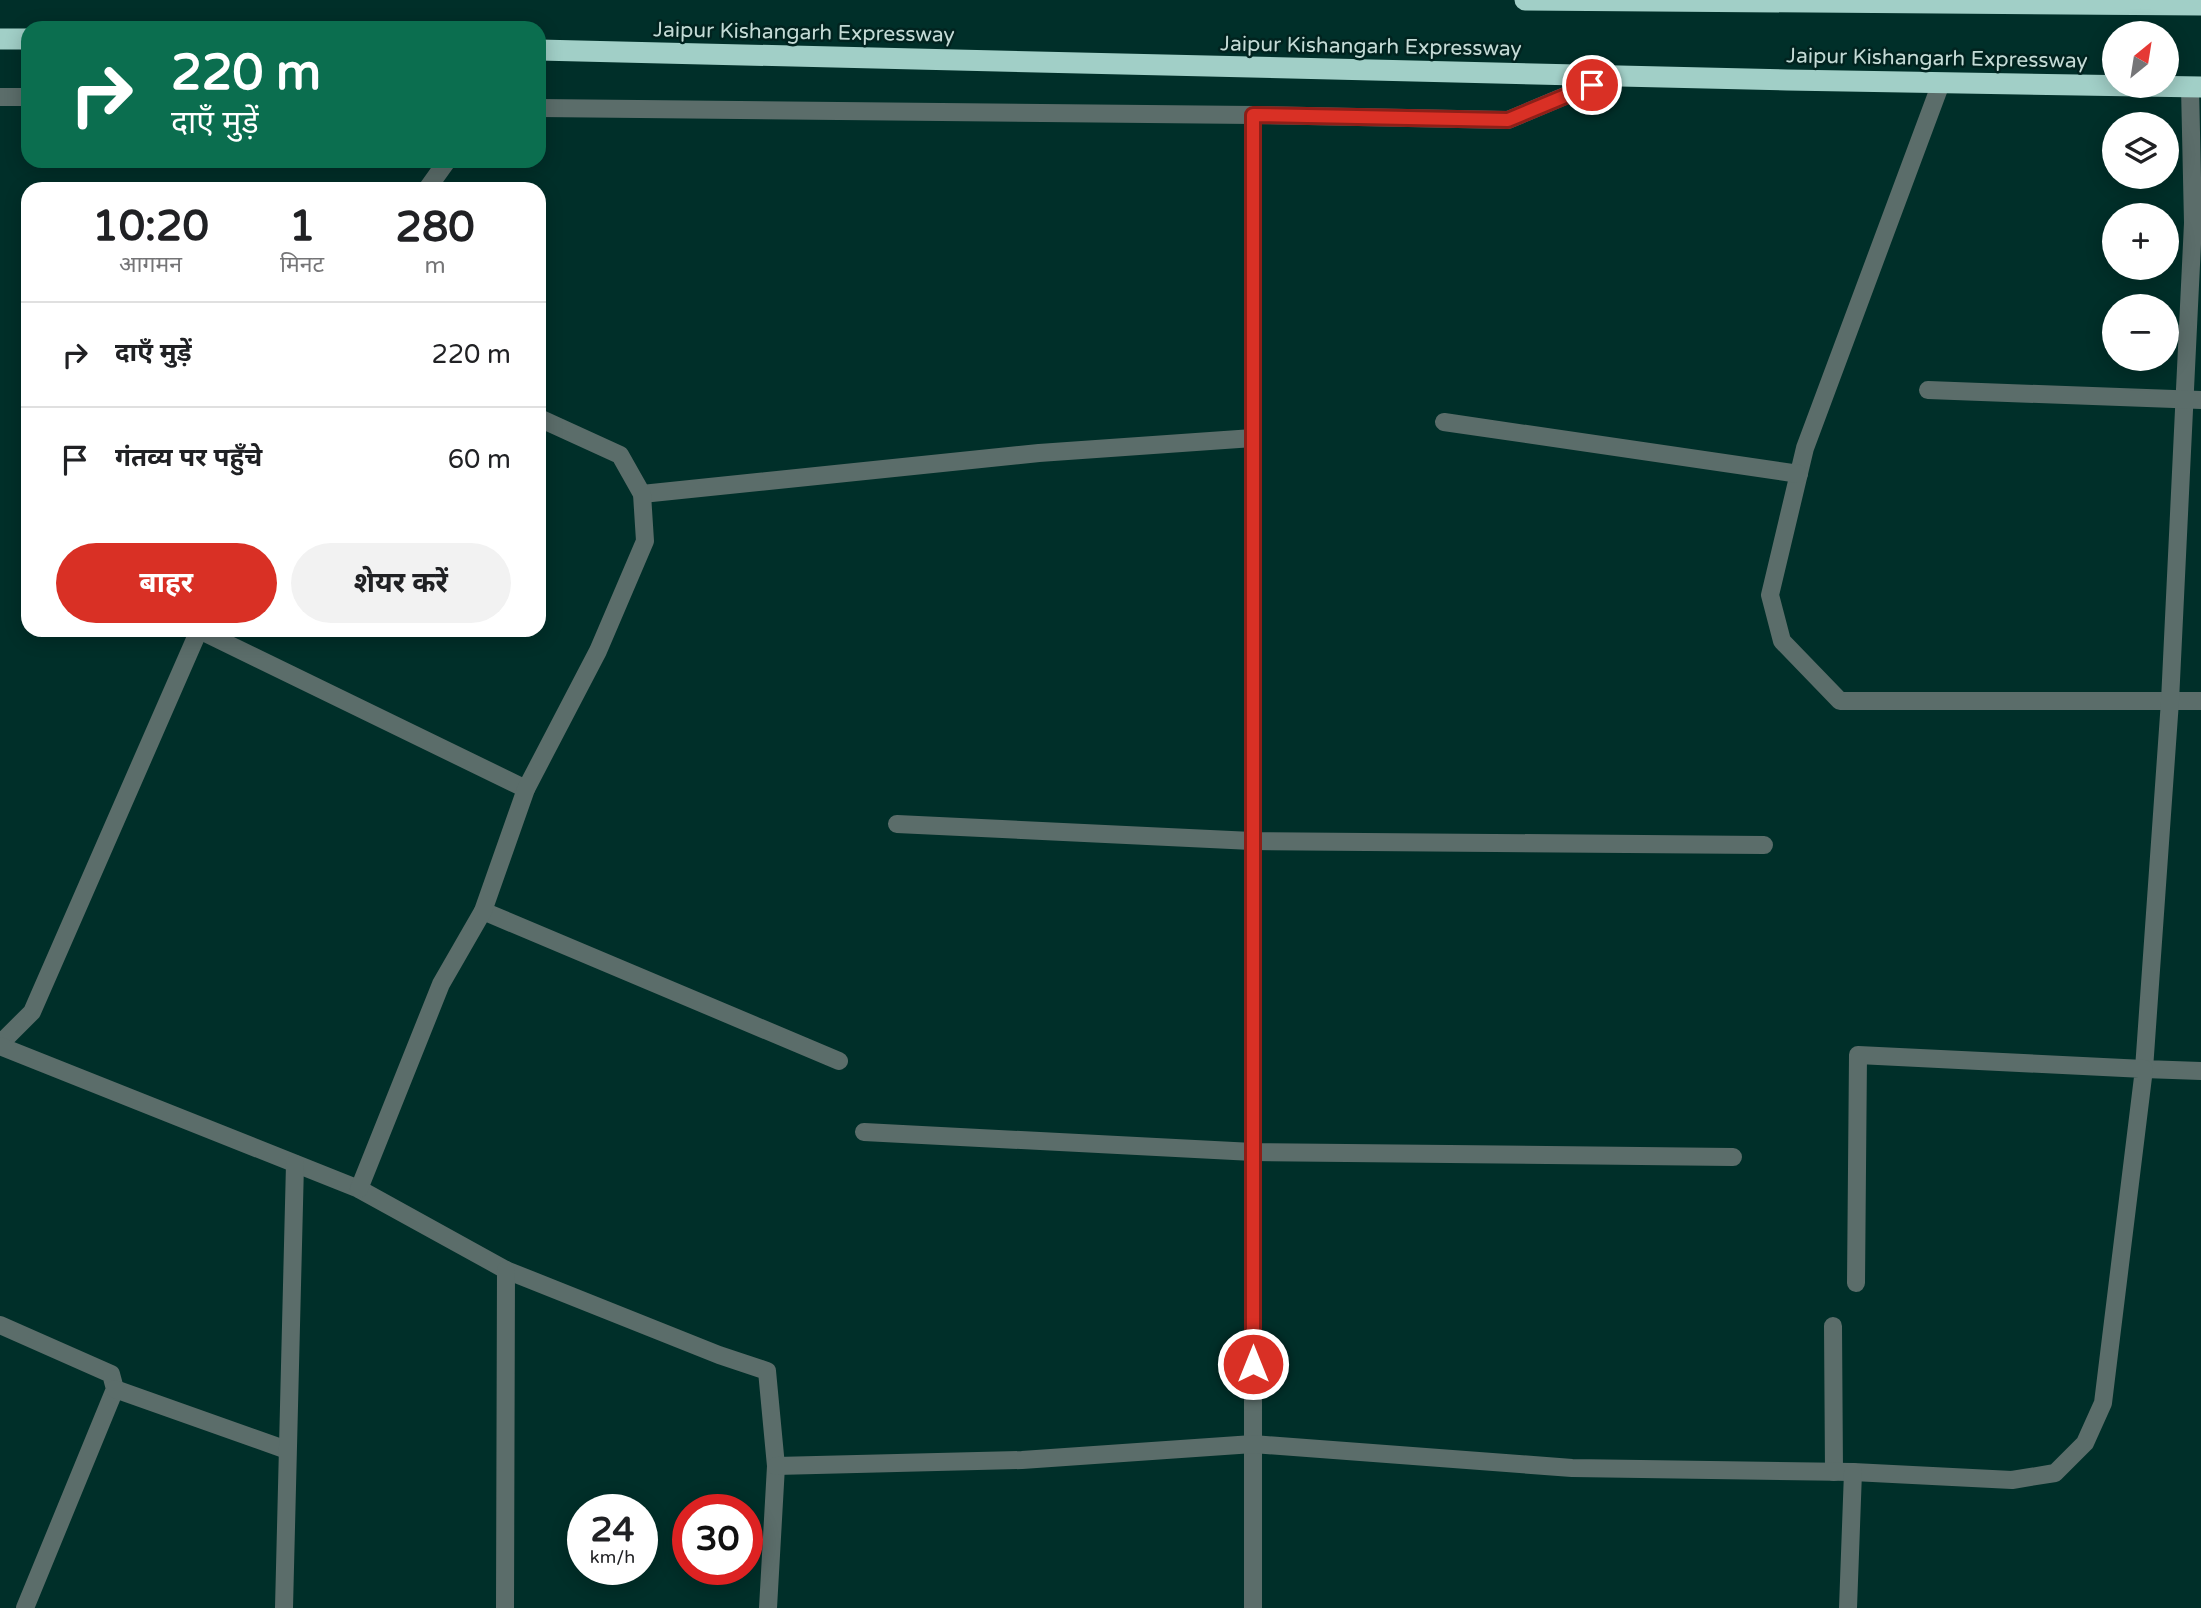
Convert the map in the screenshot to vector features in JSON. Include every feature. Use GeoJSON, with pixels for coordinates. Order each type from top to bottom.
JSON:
{"type":"FeatureCollection","features":[{"type":"Feature","properties":{"kind":"highway"},"geometry":{"type":"LineString","coordinates":[[1525,0],[2201,5]]}},
{"type":"Feature","properties":{"kind":"highway"},"geometry":{"type":"LineString","coordinates":[[0,39],[21,39]]}},
{"type":"Feature","properties":{"kind":"highway","name":"Jaipur Kishangarh Expressway"},"geometry":{"type":"LineString","coordinates":[[546,50],[2195,87]]}},
{"type":"Feature","properties":{"kind":"street"},"geometry":{"type":"LineString","coordinates":[[546,108],[1508,120],[1613,76]]}},
{"type":"Feature","properties":{"kind":"street"},"geometry":{"type":"LineString","coordinates":[[1941,83],[1805,448],[1770,595],[1782,641],[1840,701],[2201,701]]}},
{"type":"Feature","properties":{"kind":"street"},"geometry":{"type":"LineString","coordinates":[[776,1466],[1022,1460],[1253,1444],[1572,1468],[1853,1472],[2012,1480],[2055,1473],[2085,1443],[2103,1403],[2144,1069],[2193,400],[2195,87]]}},
{"type":"Feature","properties":{"kind":"street"},"geometry":{"type":"LineString","coordinates":[[0,97],[21,97]]}},
{"type":"Feature","properties":{"kind":"street"},"geometry":{"type":"LineString","coordinates":[[1253,115],[1253,1608]]}},
{"type":"Feature","properties":{"kind":"street"},"geometry":{"type":"LineString","coordinates":[[1928,390],[2193,400]]}},
{"type":"Feature","properties":{"kind":"street"},"geometry":{"type":"LineString","coordinates":[[359,1189],[441,984],[483,911],[526,789],[598,651],[645,541],[642,494],[620,455],[546,421]]}},
{"type":"Feature","properties":{"kind":"street"},"geometry":{"type":"LineString","coordinates":[[1444,422],[1799,474]]}},
{"type":"Feature","properties":{"kind":"street"},"geometry":{"type":"LineString","coordinates":[[642,494],[1039,453],[1253,438]]}},
{"type":"Feature","properties":{"kind":"street"},"geometry":{"type":"LineString","coordinates":[[196,637],[32,1012],[0,1045],[359,1189],[506,1270],[719,1355],[767,1371],[776,1466],[768,1608]]}},
{"type":"Feature","properties":{"kind":"street"},"geometry":{"type":"LineString","coordinates":[[213,637],[526,789]]}},
{"type":"Feature","properties":{"kind":"street"},"geometry":{"type":"LineString","coordinates":[[897,824],[1252,841],[1764,845]]}},
{"type":"Feature","properties":{"kind":"street"},"geometry":{"type":"LineString","coordinates":[[483,911],[839,1061]]}},
{"type":"Feature","properties":{"kind":"street"},"geometry":{"type":"LineString","coordinates":[[1856,1283],[1858,1055],[2201,1071]]}},
{"type":"Feature","properties":{"kind":"street"},"geometry":{"type":"LineString","coordinates":[[864,1132],[1253,1152],[1733,1157]]}},
{"type":"Feature","properties":{"kind":"street"},"geometry":{"type":"LineString","coordinates":[[284,1608],[295,1164]]}},
{"type":"Feature","properties":{"kind":"street"},"geometry":{"type":"LineString","coordinates":[[505,1608],[506,1270]]}},
{"type":"Feature","properties":{"kind":"street"},"geometry":{"type":"LineString","coordinates":[[0,1325],[111,1374],[115,1389],[25,1608]]}},
{"type":"Feature","properties":{"kind":"street"},"geometry":{"type":"LineString","coordinates":[[1833,1326],[1834,1472]]}},
{"type":"Feature","properties":{"kind":"street"},"geometry":{"type":"LineString","coordinates":[[115,1389],[287,1450]]}},
{"type":"Feature","properties":{"kind":"street"},"geometry":{"type":"LineString","coordinates":[[1848,1608],[1853,1472]]}},
{"type":"Feature","properties":{"kind":"route"},"geometry":{"type":"LineString","coordinates":[[1253,1364],[1253,115],[1508,120],[1592,85]]}}]}
